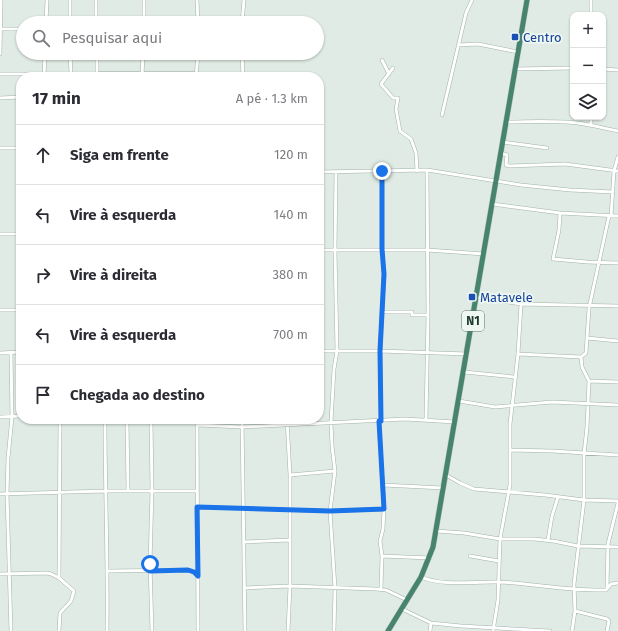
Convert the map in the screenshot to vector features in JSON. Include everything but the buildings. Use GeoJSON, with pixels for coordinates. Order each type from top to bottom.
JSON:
{"type":"FeatureCollection","features":[{"type":"Feature","properties":{"kind":"highway","name":"N1"},"geometry":{"type":"LineString","coordinates":[[388,631],[421,577],[430,558],[436,531],[527,0]]}},
{"type":"Feature","properties":{"kind":"street"},"geometry":{"type":"LineString","coordinates":[[0,54],[2,0]]}},
{"type":"Feature","properties":{"kind":"street"},"geometry":{"type":"LineString","coordinates":[[47,16],[48,0]]}},
{"type":"Feature","properties":{"kind":"street"},"geometry":{"type":"LineString","coordinates":[[70,0],[70,16]]}},
{"type":"Feature","properties":{"kind":"street"},"geometry":{"type":"LineString","coordinates":[[96,0],[96,16]]}},
{"type":"Feature","properties":{"kind":"street"},"geometry":{"type":"LineString","coordinates":[[144,0],[144,16]]}},
{"type":"Feature","properties":{"kind":"street"},"geometry":{"type":"LineString","coordinates":[[197,0],[198,16]]}},
{"type":"Feature","properties":{"kind":"street"},"geometry":{"type":"LineString","coordinates":[[243,16],[244,0]]}},
{"type":"Feature","properties":{"kind":"street"},"geometry":{"type":"LineString","coordinates":[[442,115],[466,13],[472,0]]}},
{"type":"Feature","properties":{"kind":"street"},"geometry":{"type":"LineString","coordinates":[[591,0],[591,12]]}},
{"type":"Feature","properties":{"kind":"street"},"geometry":{"type":"LineString","coordinates":[[0,29],[16,29]]}},
{"type":"Feature","properties":{"kind":"street"},"geometry":{"type":"LineString","coordinates":[[458,45],[478,44],[518,52]]}},
{"type":"Feature","properties":{"kind":"street"},"geometry":{"type":"LineString","coordinates":[[44,72],[45,60]]}},
{"type":"Feature","properties":{"kind":"street"},"geometry":{"type":"LineString","coordinates":[[70,60],[71,72]]}},
{"type":"Feature","properties":{"kind":"street"},"geometry":{"type":"LineString","coordinates":[[97,60],[97,72]]}},
{"type":"Feature","properties":{"kind":"street"},"geometry":{"type":"LineString","coordinates":[[142,72],[143,60]]}},
{"type":"Feature","properties":{"kind":"street"},"geometry":{"type":"LineString","coordinates":[[196,72],[197,60]]}},
{"type":"Feature","properties":{"kind":"street"},"geometry":{"type":"LineString","coordinates":[[242,60],[243,72]]}},
{"type":"Feature","properties":{"kind":"street"},"geometry":{"type":"LineString","coordinates":[[382,60],[389,74]]}},
{"type":"Feature","properties":{"kind":"street"},"geometry":{"type":"LineString","coordinates":[[393,68],[381,84],[393,98],[398,98],[396,109],[400,131],[411,139],[416,154],[417,171]]}},
{"type":"Feature","properties":{"kind":"street"},"geometry":{"type":"LineString","coordinates":[[515,69],[570,68]]}},
{"type":"Feature","properties":{"kind":"street"},"geometry":{"type":"LineString","coordinates":[[606,69],[618,70]]}},
{"type":"Feature","properties":{"kind":"street"},"geometry":{"type":"LineString","coordinates":[[0,74],[16,75]]}},
{"type":"Feature","properties":{"kind":"street"},"geometry":{"type":"LineString","coordinates":[[0,98],[16,96]]}},
{"type":"Feature","properties":{"kind":"street"},"geometry":{"type":"LineString","coordinates":[[591,120],[591,126]]}},
{"type":"Feature","properties":{"kind":"street"},"geometry":{"type":"LineString","coordinates":[[506,122],[571,122],[618,131]]}},
{"type":"Feature","properties":{"kind":"street"},"geometry":{"type":"LineString","coordinates":[[503,142],[547,148]]}},
{"type":"Feature","properties":{"kind":"street"},"geometry":{"type":"LineString","coordinates":[[0,148],[16,148]]}},
{"type":"Feature","properties":{"kind":"street"},"geometry":{"type":"LineString","coordinates":[[501,153],[506,155],[506,165],[509,166],[566,164],[616,171]]}},
{"type":"Feature","properties":{"kind":"street"},"geometry":{"type":"LineString","coordinates":[[518,354],[581,356],[586,353],[590,306],[610,216],[618,157]]}},
{"type":"Feature","properties":{"kind":"street"},"geometry":{"type":"LineString","coordinates":[[426,420],[428,170]]}},
{"type":"Feature","properties":{"kind":"street"},"geometry":{"type":"LineString","coordinates":[[324,172],[428,170],[496,182],[570,190],[613,192]]}},
{"type":"Feature","properties":{"kind":"street"},"geometry":{"type":"LineString","coordinates":[[381,589],[382,556],[380,541],[383,529],[384,509],[380,421],[380,351],[384,274],[382,249],[382,171]]}},
{"type":"Feature","properties":{"kind":"street"},"geometry":{"type":"LineString","coordinates":[[334,631],[335,588],[330,511],[335,470],[331,422],[334,370],[337,351],[335,250],[336,172]]}},
{"type":"Feature","properties":{"kind":"street"},"geometry":{"type":"LineString","coordinates":[[492,204],[560,213],[618,216]]}},
{"type":"Feature","properties":{"kind":"street"},"geometry":{"type":"LineString","coordinates":[[560,213],[559,230],[553,259],[618,263]]}},
{"type":"Feature","properties":{"kind":"street"},"geometry":{"type":"LineString","coordinates":[[0,234],[16,234]]}},
{"type":"Feature","properties":{"kind":"street"},"geometry":{"type":"LineString","coordinates":[[324,250],[427,250],[484,254]]}},
{"type":"Feature","properties":{"kind":"street"},"geometry":{"type":"LineString","coordinates":[[477,297],[521,304],[618,306]]}},
{"type":"Feature","properties":{"kind":"street"},"geometry":{"type":"LineString","coordinates":[[494,629],[498,600],[500,539],[510,492],[510,424],[514,377],[518,354],[521,304]]}},
{"type":"Feature","properties":{"kind":"street"},"geometry":{"type":"LineString","coordinates":[[0,310],[16,310]]}},
{"type":"Feature","properties":{"kind":"street"},"geometry":{"type":"LineString","coordinates":[[382,312],[412,312],[412,314],[428,315]]}},
{"type":"Feature","properties":{"kind":"street"},"geometry":{"type":"LineString","coordinates":[[587,338],[618,341]]}},
{"type":"Feature","properties":{"kind":"street"},"geometry":{"type":"LineString","coordinates":[[324,351],[467,354]]}},
{"type":"Feature","properties":{"kind":"street"},"geometry":{"type":"LineString","coordinates":[[0,353],[16,352]]}},
{"type":"Feature","properties":{"kind":"street"},"geometry":{"type":"LineString","coordinates":[[11,353],[12,417],[8,458],[7,494],[8,574],[11,631]]}},
{"type":"Feature","properties":{"kind":"street"},"geometry":{"type":"LineString","coordinates":[[572,631],[575,611],[574,589],[584,500],[584,454],[589,381],[582,367],[581,356]]}},
{"type":"Feature","properties":{"kind":"street"},"geometry":{"type":"LineString","coordinates":[[464,372],[514,377]]}},
{"type":"Feature","properties":{"kind":"street"},"geometry":{"type":"LineString","coordinates":[[589,381],[618,382]]}},
{"type":"Feature","properties":{"kind":"street"},"geometry":{"type":"LineString","coordinates":[[459,401],[495,407],[552,402],[618,405]]}},
{"type":"Feature","properties":{"kind":"street"},"geometry":{"type":"LineString","coordinates":[[0,417],[16,417]]}},
{"type":"Feature","properties":{"kind":"street"},"geometry":{"type":"LineString","coordinates":[[324,422],[405,419],[455,422]]}},
{"type":"Feature","properties":{"kind":"street"},"geometry":{"type":"LineString","coordinates":[[59,578],[60,424]]}},
{"type":"Feature","properties":{"kind":"street"},"geometry":{"type":"LineString","coordinates":[[105,424],[105,491],[108,571],[107,631]]}},
{"type":"Feature","properties":{"kind":"street"},"geometry":{"type":"LineString","coordinates":[[127,424],[128,491]]}},
{"type":"Feature","properties":{"kind":"street"},"geometry":{"type":"LineString","coordinates":[[151,424],[152,491],[150,571],[152,631]]}},
{"type":"Feature","properties":{"kind":"street"},"geometry":{"type":"LineString","coordinates":[[198,631],[197,424],[242,427],[302,424]]}},
{"type":"Feature","properties":{"kind":"street"},"geometry":{"type":"LineString","coordinates":[[288,425],[290,474],[290,586],[288,631]]}},
{"type":"Feature","properties":{"kind":"street"},"geometry":{"type":"LineString","coordinates":[[242,427],[245,631]]}},
{"type":"Feature","properties":{"kind":"street"},"geometry":{"type":"LineString","coordinates":[[510,450],[618,455]]}},
{"type":"Feature","properties":{"kind":"street"},"geometry":{"type":"LineString","coordinates":[[290,474],[335,470]]}},
{"type":"Feature","properties":{"kind":"street"},"geometry":{"type":"LineString","coordinates":[[446,475],[470,488],[584,500],[618,502],[609,542],[607,589]]}},
{"type":"Feature","properties":{"kind":"street"},"geometry":{"type":"LineString","coordinates":[[383,485],[444,488]]}},
{"type":"Feature","properties":{"kind":"street"},"geometry":{"type":"LineString","coordinates":[[0,494],[105,491],[197,491]]}},
{"type":"Feature","properties":{"kind":"street"},"geometry":{"type":"LineString","coordinates":[[548,540],[552,516],[558,497]]}},
{"type":"Feature","properties":{"kind":"street"},"geometry":{"type":"LineString","coordinates":[[197,507],[330,511],[384,509]]}},
{"type":"Feature","properties":{"kind":"street"},"geometry":{"type":"LineString","coordinates":[[436,531],[464,533],[500,539],[548,540],[578,546],[618,547]]}},
{"type":"Feature","properties":{"kind":"street"},"geometry":{"type":"LineString","coordinates":[[244,542],[289,540]]}},
{"type":"Feature","properties":{"kind":"street"},"geometry":{"type":"LineString","coordinates":[[382,556],[430,558]]}},
{"type":"Feature","properties":{"kind":"street"},"geometry":{"type":"LineString","coordinates":[[470,556],[499,561]]}},
{"type":"Feature","properties":{"kind":"street"},"geometry":{"type":"LineString","coordinates":[[108,571],[188,570],[194,572],[198,576]]}},
{"type":"Feature","properties":{"kind":"street"},"geometry":{"type":"LineString","coordinates":[[0,574],[47,573],[59,578],[72,588],[74,591],[71,601],[60,613],[59,631]]}},
{"type":"Feature","properties":{"kind":"street"},"geometry":{"type":"LineString","coordinates":[[421,577],[440,582],[498,582],[574,589],[607,589]]}},
{"type":"Feature","properties":{"kind":"street"},"geometry":{"type":"LineString","coordinates":[[607,589],[611,584],[618,583]]}},
{"type":"Feature","properties":{"kind":"street"},"geometry":{"type":"LineString","coordinates":[[245,588],[290,586],[381,589],[407,600]]}},
{"type":"Feature","properties":{"kind":"street"},"geometry":{"type":"LineString","coordinates":[[402,609],[431,623],[494,629],[550,631]]}},
{"type":"Feature","properties":{"kind":"street"},"geometry":{"type":"LineString","coordinates":[[575,611],[607,619],[609,621],[607,631]]}},
{"type":"Feature","properties":{"kind":"street"},"geometry":{"type":"LineString","coordinates":[[430,631],[431,623]]}},
{"type":"Feature","properties":{"kind":"street"},"geometry":{"type":"LineString","coordinates":[[460,626],[461,631]]}},
{"type":"Feature","properties":{"kind":"place","name":"Centro"},"geometry":{"type":"Point","coordinates":[515,37]}},
{"type":"Feature","properties":{"kind":"place","name":"Matavele"},"geometry":{"type":"Point","coordinates":[472,297]}},
{"type":"Feature","properties":{"kind":"route"},"geometry":{"type":"LineString","coordinates":[[150,564],[150,571],[188,570],[194,572],[198,576],[197,507],[330,511],[384,509],[379,421],[381,421],[380,351],[382,341],[384,274],[382,249],[382,171]]}}]}
